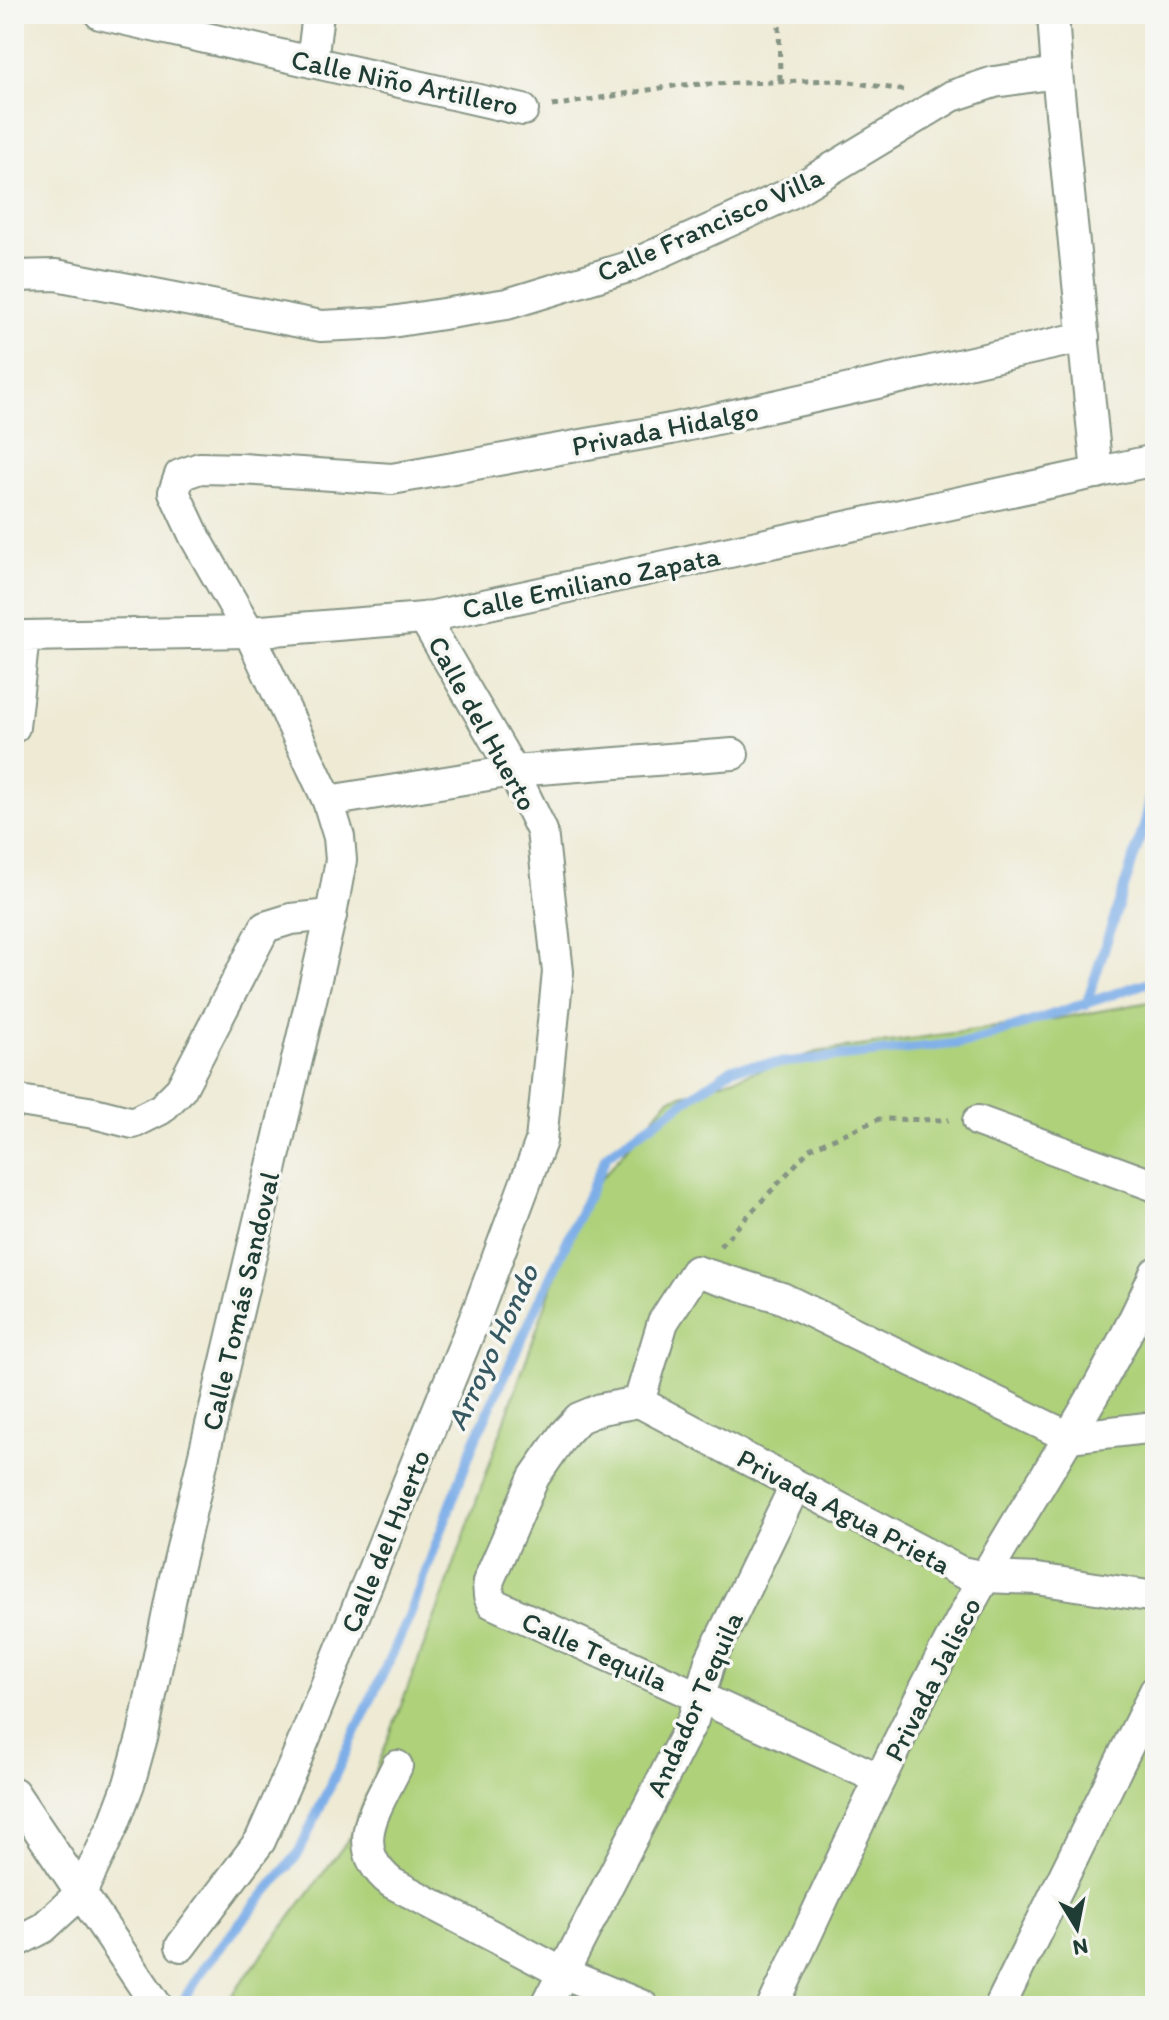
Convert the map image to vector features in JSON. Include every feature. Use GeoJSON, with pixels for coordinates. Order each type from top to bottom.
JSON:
{"type":"FeatureCollection","features":[{"type":"Feature","properties":{"kind":"street","name":"Calle Niño Artillero"},"geometry":{"type":"LineString","coordinates":[[100,14],[523,110]]}},
{"type":"Feature","properties":{"kind":"street"},"geometry":{"type":"LineString","coordinates":[[312,62],[318,14]]}},
{"type":"Feature","properties":{"kind":"street"},"geometry":{"type":"LineString","coordinates":[[1053,14],[1097,473]]}},
{"type":"Feature","properties":{"kind":"street","name":"Calle Francisco Villa"},"geometry":{"type":"LineString","coordinates":[[14,276],[56,275],[321,326],[385,323],[507,304],[628,267],[791,193],[952,96],[994,82],[1057,73]]}},
{"type":"Feature","properties":{"kind":"street","name":"Privada Hidalgo"},"geometry":{"type":"LineString","coordinates":[[249,632],[195,537],[174,492],[180,475],[200,468],[392,479],[671,429],[1084,337]]}},
{"type":"Feature","properties":{"kind":"street","name":"Calle Emiliano Zapata"},"geometry":{"type":"LineString","coordinates":[[14,727],[24,636],[249,632],[424,618],[1145,462]]}},
{"type":"Feature","properties":{"kind":"street","name":"Calle del Huerto"},"geometry":{"type":"LineString","coordinates":[[181,1946],[260,1841],[272,1815],[459,1356],[541,1141],[558,972],[542,831],[513,771],[424,618]]}},
{"type":"Feature","properties":{"kind":"street","name":"Calle Tomás Sandoval"},"geometry":{"type":"LineString","coordinates":[[14,1943],[43,1928],[81,1893],[124,1798],[143,1734],[174,1582],[331,915],[341,860],[339,837],[328,801],[249,632]]}},
{"type":"Feature","properties":{"kind":"street"},"geometry":{"type":"LineString","coordinates":[[328,801],[513,771],[733,754]]}},
{"type":"Feature","properties":{"kind":"street"},"geometry":{"type":"LineString","coordinates":[[14,1100],[94,1113],[133,1123],[161,1109],[181,1089],[265,927],[291,919],[331,915]]}},
{"type":"Feature","properties":{"kind":"street"},"geometry":{"type":"LineString","coordinates":[[978,1121],[1155,1186]]}},
{"type":"Feature","properties":{"kind":"street"},"geometry":{"type":"LineString","coordinates":[[639,1402],[663,1322],[696,1271],[782,1298],[1069,1437],[1155,1427]]}},
{"type":"Feature","properties":{"kind":"street","name":"Privada Jalisco"},"geometry":{"type":"LineString","coordinates":[[773,2006],[880,1779],[985,1577],[1069,1437],[1155,1273]]}},
{"type":"Feature","properties":{"kind":"street","name":"Privada Agua Prieta"},"geometry":{"type":"LineString","coordinates":[[639,1402],[961,1572],[985,1577],[1037,1579],[1155,1597]]}},
{"type":"Feature","properties":{"kind":"street","name":"Calle Tequila"},"geometry":{"type":"LineString","coordinates":[[639,1402],[601,1409],[579,1418],[564,1434],[534,1477],[488,1582],[489,1596],[499,1608],[880,1779]]}},
{"type":"Feature","properties":{"kind":"street","name":"Andador Tequila"},"geometry":{"type":"LineString","coordinates":[[546,2006],[693,1720],[710,1661],[795,1486]]}},
{"type":"Feature","properties":{"kind":"street"},"geometry":{"type":"LineString","coordinates":[[1000,2006],[1155,1691]]}},
{"type":"Feature","properties":{"kind":"street"},"geometry":{"type":"LineString","coordinates":[[397,1766],[371,1821],[367,1839],[369,1856],[378,1872],[392,1883],[563,1973],[643,2006]]}},
{"type":"Feature","properties":{"kind":"street"},"geometry":{"type":"LineString","coordinates":[[14,1793],[151,1998]]}},
{"type":"Feature","properties":{"kind":"path"},"geometry":{"type":"LineString","coordinates":[[779,14],[780,82]]}},
{"type":"Feature","properties":{"kind":"path","name":"Calle Niño Artillero"},"geometry":{"type":"LineString","coordinates":[[523,110],[679,85],[837,80],[952,96]]}},
{"type":"Feature","properties":{"kind":"path"},"geometry":{"type":"LineString","coordinates":[[696,1271],[811,1148],[879,1119],[978,1121]]}},
{"type":"Feature","properties":{"kind":"green space"},"geometry":{"type":"Polygon","coordinates":[[[1155,1001],[1155,2006],[224,2006],[351,1836],[444,1593],[582,1201],[669,1099],[817,1052],[1055,1019],[1155,1001]]]}},
{"type":"Feature","properties":{"kind":"waterway"},"geometry":{"type":"LineString","coordinates":[[1086,1005],[1145,823],[1155,776]]}},
{"type":"Feature","properties":{"kind":"waterway","name":"Arroyo Hondo"},"geometry":{"type":"LineString","coordinates":[[180,2006],[204,1967],[298,1854],[408,1620],[474,1442],[607,1155],[733,1068],[971,1042],[1155,980]]}}]}
